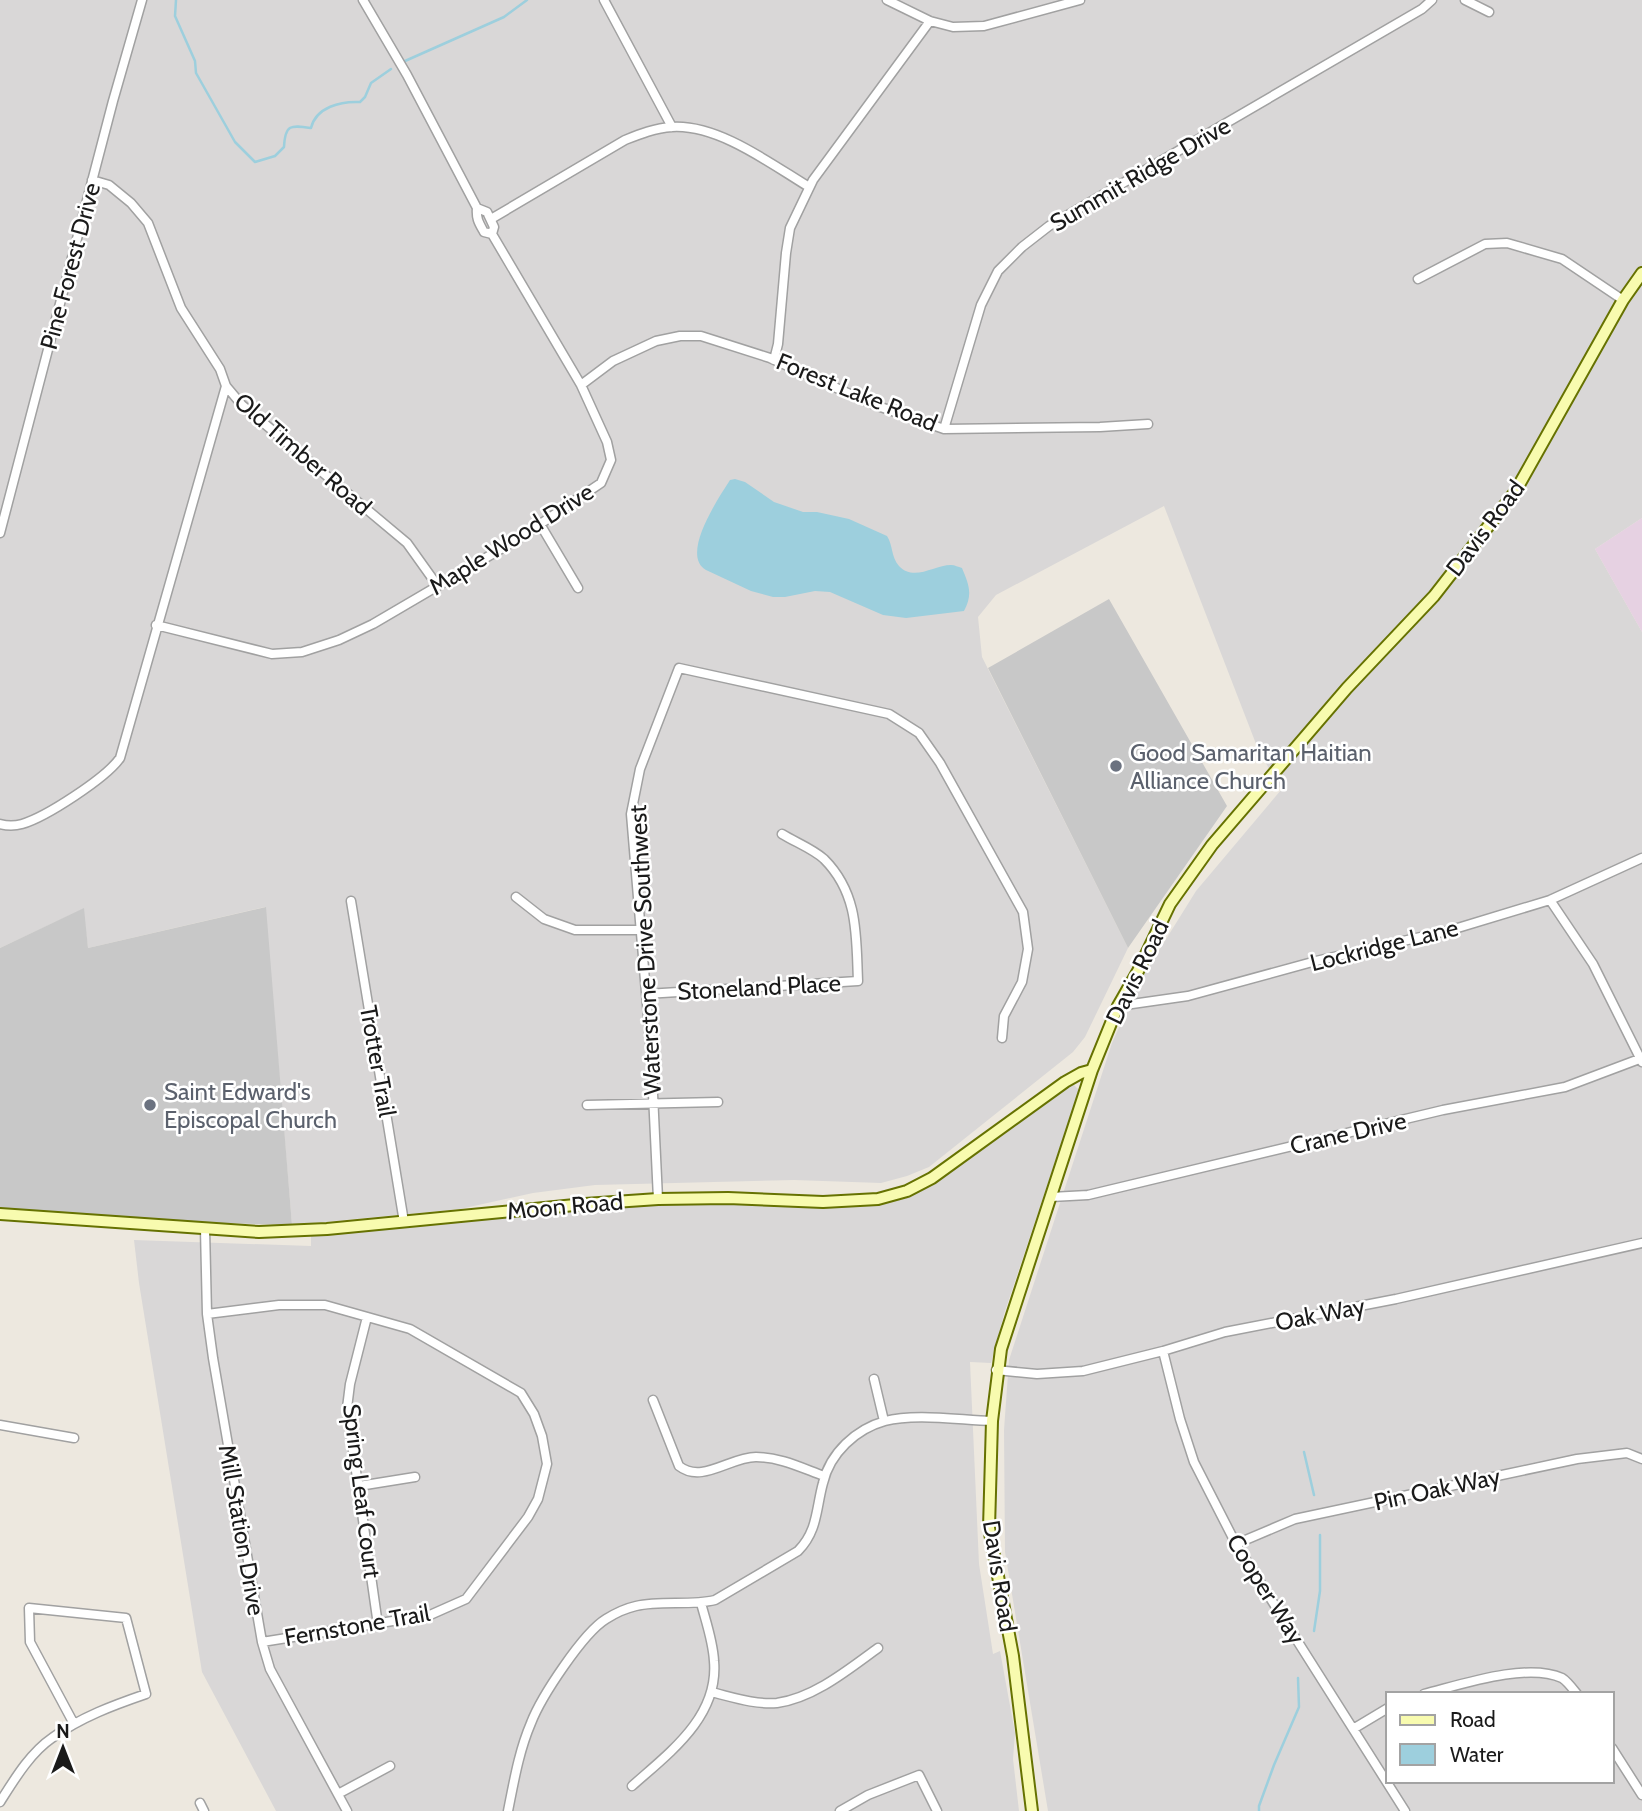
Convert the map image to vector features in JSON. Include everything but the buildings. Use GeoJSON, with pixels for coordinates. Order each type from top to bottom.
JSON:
{"type":"FeatureCollection","features":[{"type":"Feature","properties":{"kind":"street","name":"Pine Forest Drive"},"geometry":{"type":"LineString","coordinates":[[0,533],[142,0]]}},
{"type":"Feature","properties":{"kind":"street","name":"Maple Wood Drive"},"geometry":{"type":"LineString","coordinates":[[156,625],[272,654],[303,652],[339,640],[373,624],[519,539],[601,483],[611,460],[607,442],[581,385],[492,234],[484,232],[480,226],[476,218],[477,208],[407,75],[363,0]]}},
{"type":"Feature","properties":{"kind":"street"},"geometry":{"type":"LineString","coordinates":[[604,0],[672,127]]}},
{"type":"Feature","properties":{"kind":"street"},"geometry":{"type":"LineString","coordinates":[[887,0],[930,21],[953,27],[984,26],[1080,0]]}},
{"type":"Feature","properties":{"kind":"street","name":"Summit Ridge Drive"},"geometry":{"type":"LineString","coordinates":[[944,429],[981,305],[998,271],[1022,247],[1059,220],[1422,9],[1432,0]]}},
{"type":"Feature","properties":{"kind":"street"},"geometry":{"type":"LineString","coordinates":[[1465,0],[1489,12]]}},
{"type":"Feature","properties":{"kind":"street"},"geometry":{"type":"LineString","coordinates":[[774,360],[790,228],[809,187],[930,21]]}},
{"type":"Feature","properties":{"kind":"street"},"geometry":{"type":"LineString","coordinates":[[491,219],[625,140],[649,131],[672,127],[695,128],[712,133],[809,187]]}},
{"type":"Feature","properties":{"kind":"street","name":"Old Timber Road"},"geometry":{"type":"LineString","coordinates":[[92,180],[109,186],[131,203],[148,223],[181,308],[220,369],[226,386],[242,405],[407,543],[438,585]]}},
{"type":"Feature","properties":{"kind":"street","name":"Maple Wood Drive"},"geometry":{"type":"LineString","coordinates":[[477,208],[487,212],[494,227],[492,234]]}},
{"type":"Feature","properties":{"kind":"street"},"geometry":{"type":"LineString","coordinates":[[1418,279],[1485,244],[1507,243],[1562,259],[1623,300]]}},
{"type":"Feature","properties":{"kind":"street","name":"Davis Road"},"geometry":{"type":"LineString","coordinates":[[1032,1811],[1013,1656],[989,1528],[996,1370],[1093,1070],[1118,1006],[1170,904],[1212,845],[1347,688],[1434,596],[1516,492],[1623,300],[1642,273]]}},
{"type":"Feature","properties":{"kind":"street","name":"Forest Lake Road"},"geometry":{"type":"LineString","coordinates":[[581,385],[613,361],[656,341],[680,336],[701,336],[774,360],[872,404],[944,429],[1073,428],[1148,424]]}},
{"type":"Feature","properties":{"kind":"street"},"geometry":{"type":"LineString","coordinates":[[0,824],[22,824],[37,817],[100,780],[113,769],[124,747],[156,625],[226,386]]}},
{"type":"Feature","properties":{"kind":"street"},"geometry":{"type":"LineString","coordinates":[[540,524],[578,588]]}},
{"type":"Feature","properties":{"kind":"street","name":"Waterstone Drive Southwest"},"geometry":{"type":"LineString","coordinates":[[658,1199],[654,1103],[631,814],[640,769],[679,668],[889,714],[919,733],[940,763],[1023,912],[1028,949],[1022,982],[1004,1016],[1002,1038]]}},
{"type":"Feature","properties":{"kind":"street","name":"Stoneland Place"},"geometry":{"type":"LineString","coordinates":[[646,994],[859,981],[855,914],[844,883],[822,858],[782,834]]}},
{"type":"Feature","properties":{"kind":"street","name":"Lockridge Lane"},"geometry":{"type":"LineString","coordinates":[[1118,1006],[1188,996],[1315,961],[1451,930],[1550,900],[1642,858]]}},
{"type":"Feature","properties":{"kind":"street"},"geometry":{"type":"LineString","coordinates":[[516,897],[544,919],[575,930],[641,930]]}},
{"type":"Feature","properties":{"kind":"street"},"geometry":{"type":"LineString","coordinates":[[1550,900],[1593,964],[1641,1060]]}},
{"type":"Feature","properties":{"kind":"street","name":"Trotter Trail"},"geometry":{"type":"LineString","coordinates":[[351,901],[404,1222]]}},
{"type":"Feature","properties":{"kind":"street","name":"Crane Drive"},"geometry":{"type":"LineString","coordinates":[[1051,1197],[1088,1195],[1443,1110],[1565,1087],[1641,1060]]}},
{"type":"Feature","properties":{"kind":"street","name":"Moon Road"},"geometry":{"type":"LineString","coordinates":[[0,1214],[259,1232],[658,1199],[858,1202],[896,1195],[932,1178],[1065,1082],[1093,1070]]}},
{"type":"Feature","properties":{"kind":"street"},"geometry":{"type":"LineString","coordinates":[[587,1105],[718,1102]]}},
{"type":"Feature","properties":{"kind":"street","name":"Mill Station Drive"},"geometry":{"type":"LineString","coordinates":[[205,1229],[207,1314],[262,1642],[270,1669],[347,1811]]}},
{"type":"Feature","properties":{"kind":"street","name":"Oak Way"},"geometry":{"type":"LineString","coordinates":[[996,1370],[1037,1374],[1083,1371],[1225,1332],[1396,1299],[1642,1243]]}},
{"type":"Feature","properties":{"kind":"street","name":"Fernstone Trail"},"geometry":{"type":"LineString","coordinates":[[207,1314],[279,1305],[325,1305],[411,1329],[521,1394],[534,1414],[542,1436],[547,1464],[538,1499],[528,1517],[466,1600],[430,1615],[262,1642]]}},
{"type":"Feature","properties":{"kind":"street","name":"Spring Leaf Court"},"geometry":{"type":"LineString","coordinates":[[367,1317],[350,1384],[347,1408],[377,1625]]}},
{"type":"Feature","properties":{"kind":"street","name":"Cooper Way"},"geometry":{"type":"LineString","coordinates":[[1163,1351],[1194,1462],[1236,1544],[1386,1781]]}},
{"type":"Feature","properties":{"kind":"street"},"geometry":{"type":"LineString","coordinates":[[874,1378],[884,1421]]}},
{"type":"Feature","properties":{"kind":"street"},"geometry":{"type":"LineString","coordinates":[[653,1399],[679,1466],[686,1472],[701,1473],[744,1458],[757,1457],[776,1459],[824,1476]]}},
{"type":"Feature","properties":{"kind":"street"},"geometry":{"type":"LineString","coordinates":[[508,1811],[516,1771],[531,1723],[561,1672],[605,1619],[635,1606],[715,1600],[789,1558],[806,1543],[816,1522],[824,1476],[839,1450],[854,1436],[884,1421],[913,1418],[992,1421]]}},
{"type":"Feature","properties":{"kind":"street"},"geometry":{"type":"LineString","coordinates":[[0,1425],[74,1438]]}},
{"type":"Feature","properties":{"kind":"street","name":"Pin Oak Way"},"geometry":{"type":"LineString","coordinates":[[1236,1544],[1295,1518],[1577,1459],[1627,1453],[1642,1459]]}},
{"type":"Feature","properties":{"kind":"street"},"geometry":{"type":"LineString","coordinates":[[359,1486],[415,1477]]}},
{"type":"Feature","properties":{"kind":"street"},"geometry":{"type":"LineString","coordinates":[[632,1786],[680,1743],[704,1710],[711,1692],[715,1664],[701,1603]]}},
{"type":"Feature","properties":{"kind":"street"},"geometry":{"type":"LineString","coordinates":[[0,1802],[16,1776],[50,1739],[96,1712],[146,1693],[126,1618],[29,1608],[30,1642],[74,1724]]}},
{"type":"Feature","properties":{"kind":"street"},"geometry":{"type":"LineString","coordinates":[[711,1692],[758,1702],[775,1703],[793,1699],[820,1687],[878,1648]]}},
{"type":"Feature","properties":{"kind":"street"},"geometry":{"type":"LineString","coordinates":[[1432,1692],[1483,1679],[1539,1673],[1563,1679],[1575,1692]]}},
{"type":"Feature","properties":{"kind":"street"},"geometry":{"type":"LineString","coordinates":[[1353,1729],[1386,1709]]}},
{"type":"Feature","properties":{"kind":"street"},"geometry":{"type":"LineString","coordinates":[[1614,1751],[1642,1795]]}},
{"type":"Feature","properties":{"kind":"street"},"geometry":{"type":"LineString","coordinates":[[338,1794],[390,1766]]}},
{"type":"Feature","properties":{"kind":"street"},"geometry":{"type":"LineString","coordinates":[[840,1811],[868,1795],[919,1775],[937,1811]]}},
{"type":"Feature","properties":{"kind":"street","name":"Cooper Way"},"geometry":{"type":"LineString","coordinates":[[1387,1783],[1405,1811]]}},
{"type":"Feature","properties":{"kind":"shaded area"},"geometry":{"type":"Polygon","coordinates":[[[0,0],[1642,0],[1642,518],[1595,549],[1642,632],[1642,1811],[1048,1811],[1005,1552],[1004,1430],[1009,1360],[1112,1043],[1140,981],[1196,891],[1281,790],[1258,749],[1164,506],[996,595],[978,617],[982,657],[1128,948],[1085,1037],[1073,1052],[929,1167],[907,1176],[881,1183],[794,1180],[595,1185],[533,1193],[460,1209],[292,1225],[265,907],[88,948],[83,909],[0,948],[0,0]]]}},
{"type":"Feature","properties":{"kind":"shaded area"},"geometry":{"type":"Polygon","coordinates":[[[1642,518],[1642,632],[1595,549],[1642,518]]]}},
{"type":"Feature","properties":{"kind":"shaded area"},"geometry":{"type":"Polygon","coordinates":[[[1109,599],[1227,806],[1128,948],[988,668],[1109,599]]]}},
{"type":"Feature","properties":{"kind":"shaded area"},"geometry":{"type":"Polygon","coordinates":[[[266,907],[292,1225],[0,1210],[0,948],[84,908],[88,948],[266,907]]]}},
{"type":"Feature","properties":{"kind":"shaded area"},"geometry":{"type":"Polygon","coordinates":[[[1073,1084],[1079,1090],[1004,1314],[991,1363],[970,1362],[979,1564],[993,1654],[1000,1651],[1015,1733],[1013,1759],[1019,1811],[276,1811],[202,1672],[134,1240],[311,1246],[311,1234],[603,1207],[715,1203],[840,1207],[878,1204],[913,1194],[946,1176],[1073,1084]]]}},
{"type":"Feature","properties":{"kind":"water"},"geometry":{"type":"Polygon","coordinates":[[[730,480],[745,482],[774,502],[803,512],[817,512],[849,519],[887,536],[896,562],[905,571],[918,573],[951,565],[962,568],[969,590],[964,611],[906,618],[883,615],[830,592],[815,591],[773,597],[751,591],[706,570],[699,563],[699,540],[718,500],[730,480]]]}},
{"type":"Feature","properties":{"kind":"waterway"},"geometry":{"type":"LineString","coordinates":[[176,0],[175,16],[195,61],[196,73],[235,142],[255,162],[275,156],[284,147],[290,128],[311,128],[324,110],[345,103],[360,102],[371,83],[391,69]]}},
{"type":"Feature","properties":{"kind":"waterway"},"geometry":{"type":"LineString","coordinates":[[405,61],[504,17],[527,0]]}},
{"type":"Feature","properties":{"kind":"waterway"},"geometry":{"type":"LineString","coordinates":[[1304,1452],[1314,1495]]}},
{"type":"Feature","properties":{"kind":"waterway"},"geometry":{"type":"LineString","coordinates":[[1314,1631],[1320,1591],[1320,1535]]}},
{"type":"Feature","properties":{"kind":"waterway"},"geometry":{"type":"LineString","coordinates":[[1259,1811],[1274,1765],[1299,1707],[1298,1678]]}},
{"type":"Feature","properties":{"kind":"place","name":"Good Samaritan Haitian Alliance Church"},"geometry":{"type":"Point","coordinates":[1116,766]}},
{"type":"Feature","properties":{"kind":"place","name":"Saint Edward's Episcopal Church"},"geometry":{"type":"Point","coordinates":[150,1105]}}]}
